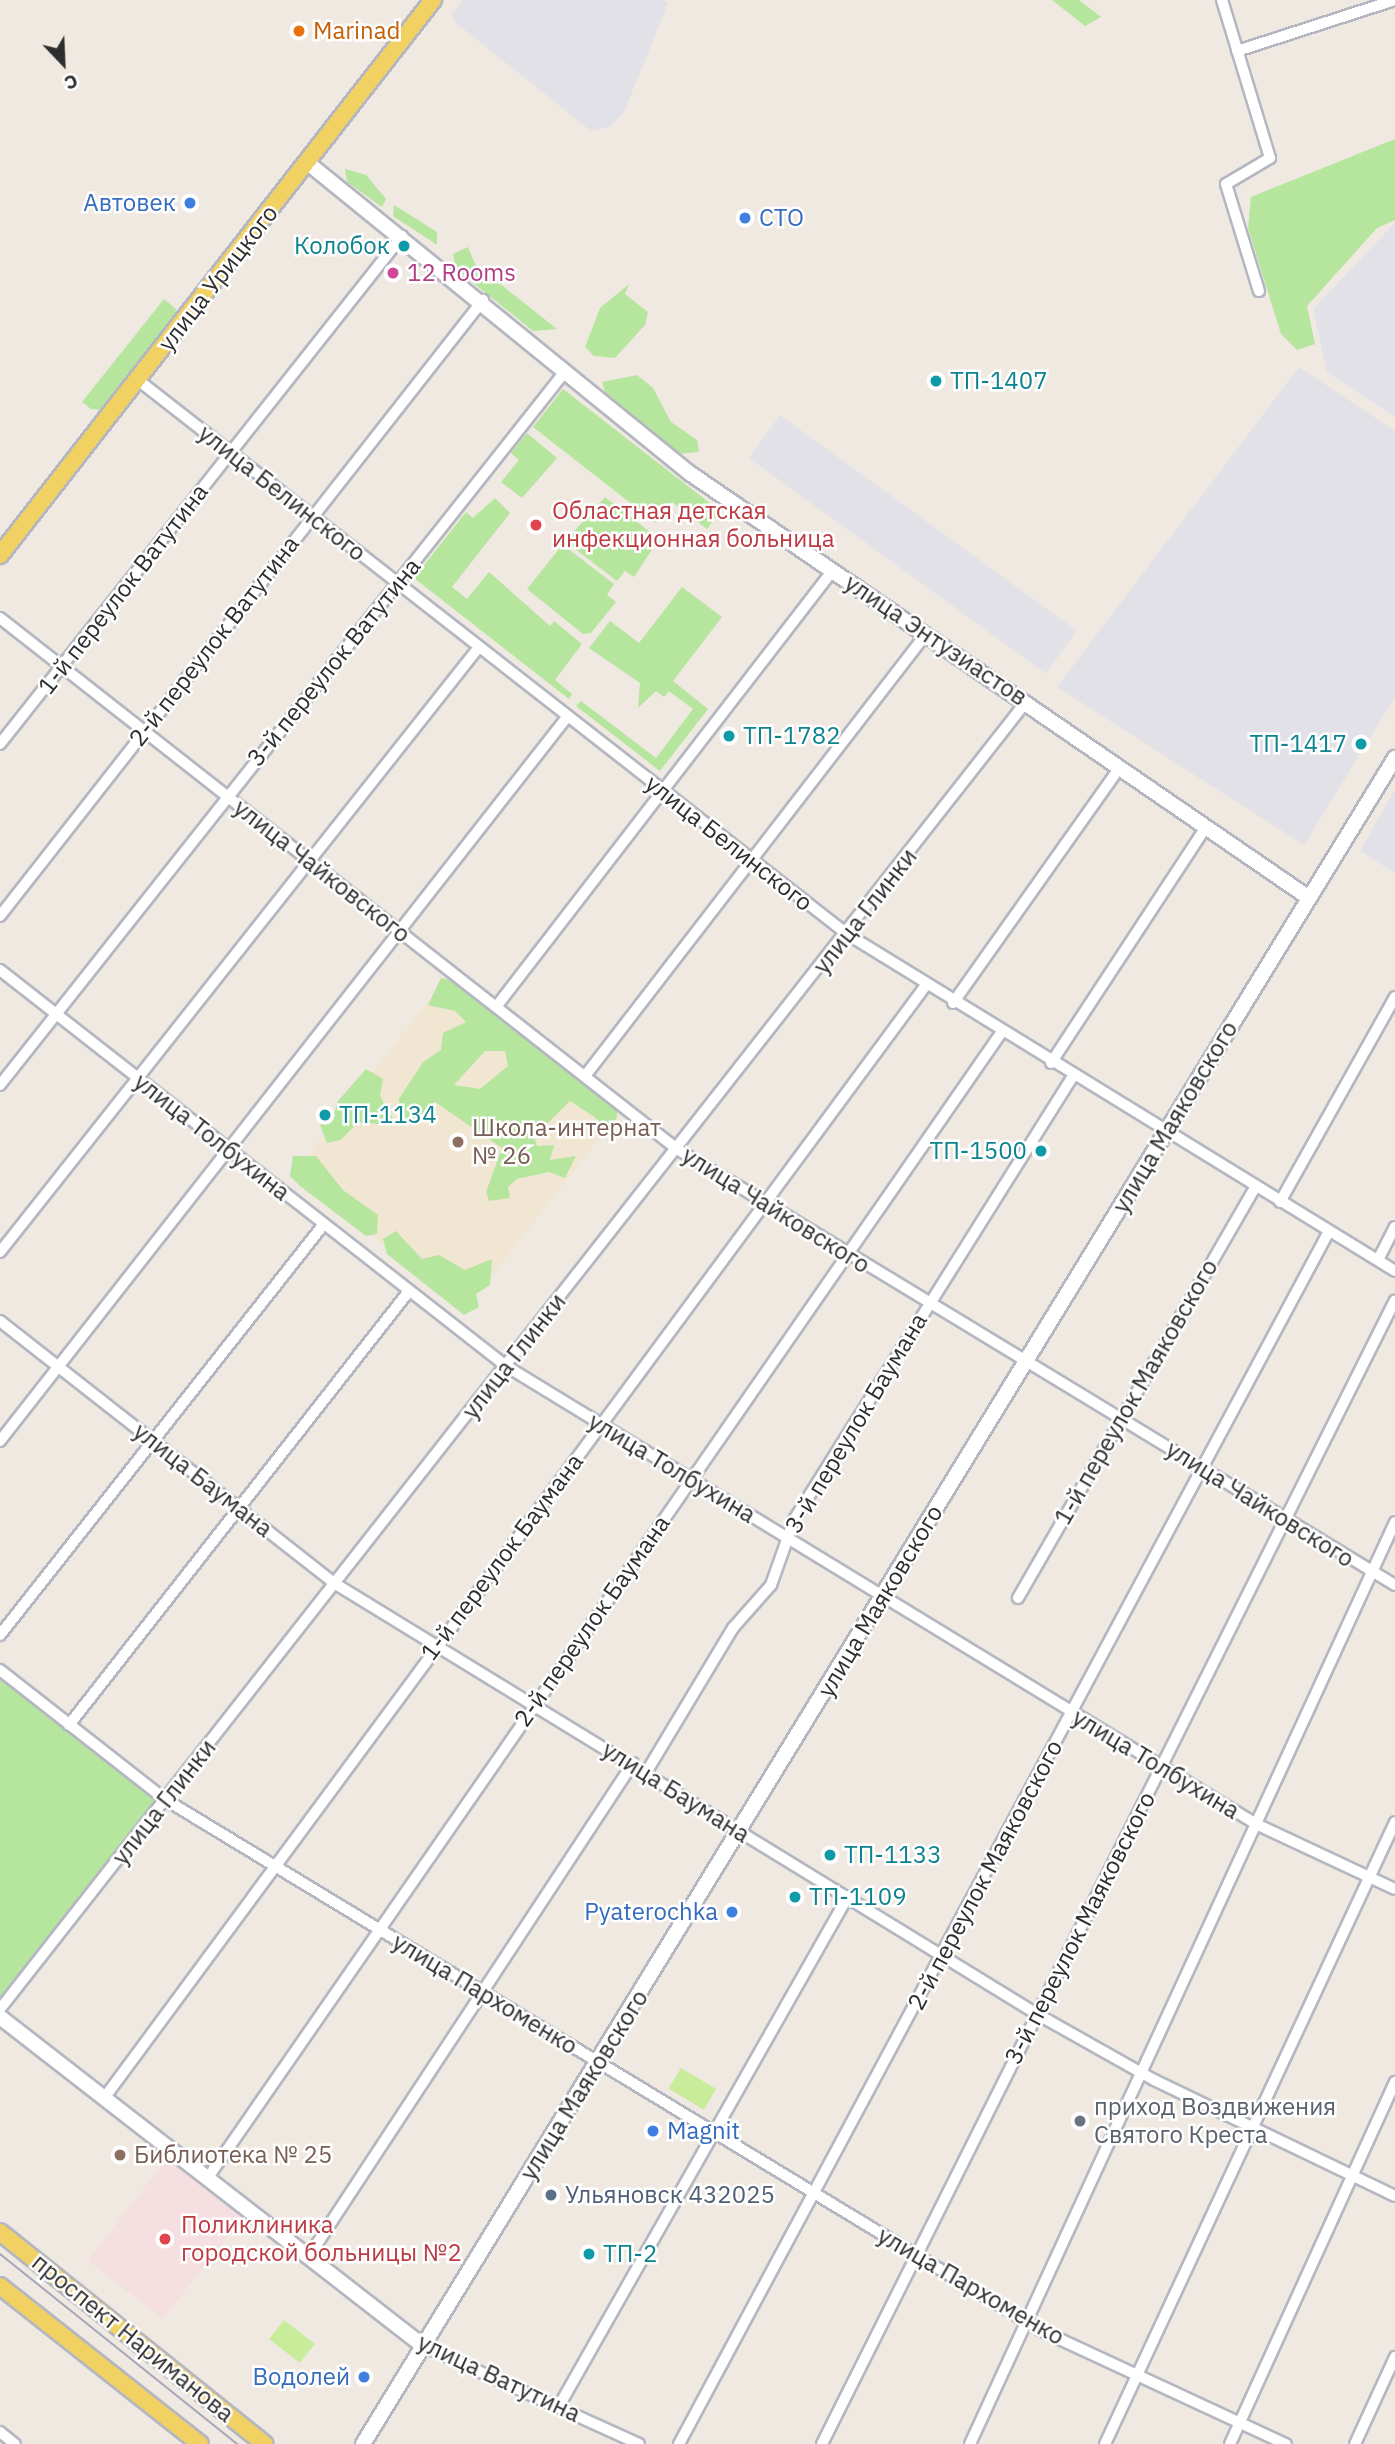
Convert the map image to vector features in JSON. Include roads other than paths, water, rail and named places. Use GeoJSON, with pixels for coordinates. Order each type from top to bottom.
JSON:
{"type":"FeatureCollection","features":[{"type":"Feature","properties":{"kind":"main road","name":"улица Урицкого"},"geometry":{"type":"LineString","coordinates":[[0,555],[433,0]]}},
{"type":"Feature","properties":{"kind":"main road","name":"проспект Нариманова"},"geometry":{"type":"LineString","coordinates":[[0,2232],[265,2444]]}},
{"type":"Feature","properties":{"kind":"main road","name":"проспект Нариманова"},"geometry":{"type":"LineString","coordinates":[[0,2286],[200,2444]]}},
{"type":"Feature","properties":{"kind":"street"},"geometry":{"type":"LineString","coordinates":[[1222,0],[1270,158],[1226,184],[1259,291]]}},
{"type":"Feature","properties":{"kind":"street"},"geometry":{"type":"LineString","coordinates":[[1237,51],[1395,0]]}},
{"type":"Feature","properties":{"kind":"street","name":"улица Энтузиастов"},"geometry":{"type":"LineString","coordinates":[[308,163],[482,300],[565,373],[691,474],[1309,898]]}},
{"type":"Feature","properties":{"kind":"street","name":"1-й переулок Ватутина"},"geometry":{"type":"LineString","coordinates":[[0,744],[402,236]]}},
{"type":"Feature","properties":{"kind":"street","name":"2-й переулок Ватутина"},"geometry":{"type":"LineString","coordinates":[[0,916],[482,300]]}},
{"type":"Feature","properties":{"kind":"street","name":"3-й переулок Ватутина"},"geometry":{"type":"LineString","coordinates":[[0,1085],[565,373]]}},
{"type":"Feature","properties":{"kind":"street","name":"улица Белинского"},"geometry":{"type":"LineString","coordinates":[[138,380],[847,934],[1001,1033],[1395,1271]]}},
{"type":"Feature","properties":{"kind":"street"},"geometry":{"type":"LineString","coordinates":[[496,1007],[833,570]]}},
{"type":"Feature","properties":{"kind":"street","name":"улица Чайковского"},"geometry":{"type":"LineString","coordinates":[[0,618],[677,1149],[1395,1586]]}},
{"type":"Feature","properties":{"kind":"street"},"geometry":{"type":"LineString","coordinates":[[585,1076],[926,634]]}},
{"type":"Feature","properties":{"kind":"street"},"geometry":{"type":"LineString","coordinates":[[0,1252],[478,647]]}},
{"type":"Feature","properties":{"kind":"street","name":"улица Глинки"},"geometry":{"type":"LineString","coordinates":[[0,2009],[847,934],[1026,702]]}},
{"type":"Feature","properties":{"kind":"street"},"geometry":{"type":"LineString","coordinates":[[0,1441],[567,717]]}},
{"type":"Feature","properties":{"kind":"street","name":"улица Маяковского"},"geometry":{"type":"LineString","coordinates":[[363,2444],[1395,758]]}},
{"type":"Feature","properties":{"kind":"street"},"geometry":{"type":"LineString","coordinates":[[953,1003],[1120,767]]}},
{"type":"Feature","properties":{"kind":"street"},"geometry":{"type":"LineString","coordinates":[[1051,1063],[1206,827]]}},
{"type":"Feature","properties":{"kind":"street","name":"улица Толбухина"},"geometry":{"type":"LineString","coordinates":[[0,970],[506,1366],[1256,1824],[1395,1889]]}},
{"type":"Feature","properties":{"kind":"street","name":"1-й переулок Баумана"},"geometry":{"type":"LineString","coordinates":[[105,2096],[277,1867],[436,1645],[766,1205],[926,985]]}},
{"type":"Feature","properties":{"kind":"street"},"geometry":{"type":"LineString","coordinates":[[1280,1202],[1395,997]]}},
{"type":"Feature","properties":{"kind":"street","name":"2-й переулок Баумана"},"geometry":{"type":"LineString","coordinates":[[209,2176],[532,1705],[1001,1033]]}},
{"type":"Feature","properties":{"kind":"street","name":"3-й переулок Баумана"},"geometry":{"type":"LineString","coordinates":[[647,1771],[733,1628],[771,1585],[786,1538],[928,1304],[1073,1076]]}},
{"type":"Feature","properties":{"kind":"street","name":"1-й переулок Маяковского"},"geometry":{"type":"LineString","coordinates":[[1018,1598],[1255,1187]]}},
{"type":"Feature","properties":{"kind":"street"},"geometry":{"type":"LineString","coordinates":[[0,1635],[324,1224]]}},
{"type":"Feature","properties":{"kind":"street"},"geometry":{"type":"LineString","coordinates":[[1378,1261],[1395,1227]]}},
{"type":"Feature","properties":{"kind":"street","name":"2-й переулок Маяковского"},"geometry":{"type":"LineString","coordinates":[[680,2444],[1329,1231]]}},
{"type":"Feature","properties":{"kind":"street"},"geometry":{"type":"LineString","coordinates":[[69,1725],[409,1291]]}},
{"type":"Feature","properties":{"kind":"street","name":"3-й переулок Маяковского"},"geometry":{"type":"LineString","coordinates":[[822,2444],[1161,1767],[1283,1516],[1395,1300]]}},
{"type":"Feature","properties":{"kind":"street","name":"улица Баумана"},"geometry":{"type":"LineString","coordinates":[[0,1321],[334,1584],[532,1705],[647,1771],[740,1832],[1037,2014],[1140,2072],[1395,2196]]}},
{"type":"Feature","properties":{"kind":"street"},"geometry":{"type":"LineString","coordinates":[[971,2444],[1395,1522]]}},
{"type":"Feature","properties":{"kind":"street","name":"улица Пархоменко"},"geometry":{"type":"LineString","coordinates":[[0,1670],[166,1800],[1028,2323],[1286,2444]]}},
{"type":"Feature","properties":{"kind":"street"},"geometry":{"type":"LineString","coordinates":[[309,2256],[633,1763]]}},
{"type":"Feature","properties":{"kind":"street"},"geometry":{"type":"LineString","coordinates":[[1105,2444],[1395,1822]]}},
{"type":"Feature","properties":{"kind":"street"},"geometry":{"type":"LineString","coordinates":[[559,2406],[711,2132],[847,1898]]}},
{"type":"Feature","properties":{"kind":"street","name":"улица Ватутина"},"geometry":{"type":"LineString","coordinates":[[0,2017],[209,2176],[423,2346],[639,2444]]}},
{"type":"Feature","properties":{"kind":"street"},"geometry":{"type":"LineString","coordinates":[[1230,2444],[1395,2082]]}},
{"type":"Feature","properties":{"kind":"street"},"geometry":{"type":"LineString","coordinates":[[1355,2444],[1395,2357]]}},
{"type":"Feature","properties":{"kind":"street"},"geometry":{"type":"LineString","coordinates":[[0,2432],[15,2444]]}},
{"type":"Feature","properties":{"kind":"tram line"},"geometry":{"type":"LineString","coordinates":[[0,2254],[237,2444]]}},
{"type":"Feature","properties":{"kind":"place","name":"Marinad"},"geometry":{"type":"Point","coordinates":[299,31]}},
{"type":"Feature","properties":{"kind":"place","name":"Автовек"},"geometry":{"type":"Point","coordinates":[190,203]}},
{"type":"Feature","properties":{"kind":"place","name":"СТО"},"geometry":{"type":"Point","coordinates":[745,218]}},
{"type":"Feature","properties":{"kind":"place","name":"Колобок"},"geometry":{"type":"Point","coordinates":[404,246]}},
{"type":"Feature","properties":{"kind":"place","name":"12 Rooms"},"geometry":{"type":"Point","coordinates":[393,273]}},
{"type":"Feature","properties":{"kind":"place","name":"ТП-1407"},"geometry":{"type":"Point","coordinates":[936,381]}},
{"type":"Feature","properties":{"kind":"place","name":"Областная детская инфекционная больница"},"geometry":{"type":"Point","coordinates":[536,525]}},
{"type":"Feature","properties":{"kind":"place","name":"ТП-1782"},"geometry":{"type":"Point","coordinates":[729,736]}},
{"type":"Feature","properties":{"kind":"place","name":"ТП-1417"},"geometry":{"type":"Point","coordinates":[1361,744]}},
{"type":"Feature","properties":{"kind":"place","name":"ТП-1134"},"geometry":{"type":"Point","coordinates":[325,1115]}},
{"type":"Feature","properties":{"kind":"place","name":"Школа-интернат № 26"},"geometry":{"type":"Point","coordinates":[458,1142]}},
{"type":"Feature","properties":{"kind":"place","name":"ТП-1500"},"geometry":{"type":"Point","coordinates":[1041,1151]}},
{"type":"Feature","properties":{"kind":"place","name":"ТП-1133"},"geometry":{"type":"Point","coordinates":[830,1855]}},
{"type":"Feature","properties":{"kind":"place","name":"ТП-1109"},"geometry":{"type":"Point","coordinates":[795,1897]}},
{"type":"Feature","properties":{"kind":"place","name":"Pyaterochka"},"geometry":{"type":"Point","coordinates":[732,1912]}},
{"type":"Feature","properties":{"kind":"place","name":"приход Воздвижения Святого Креста"},"geometry":{"type":"Point","coordinates":[1080,2121]}},
{"type":"Feature","properties":{"kind":"place","name":"Magnit"},"geometry":{"type":"Point","coordinates":[653,2131]}},
{"type":"Feature","properties":{"kind":"place","name":"Библиотека № 25"},"geometry":{"type":"Point","coordinates":[120,2155]}},
{"type":"Feature","properties":{"kind":"place","name":"Ульяновск 432025"},"geometry":{"type":"Point","coordinates":[551,2195]}},
{"type":"Feature","properties":{"kind":"place","name":"Поликлиника городской больницы №2"},"geometry":{"type":"Point","coordinates":[165,2239]}},
{"type":"Feature","properties":{"kind":"place","name":"ТП-2"},"geometry":{"type":"Point","coordinates":[589,2254]}},
{"type":"Feature","properties":{"kind":"place","name":"Водолей"},"geometry":{"type":"Point","coordinates":[364,2377]}}]}
